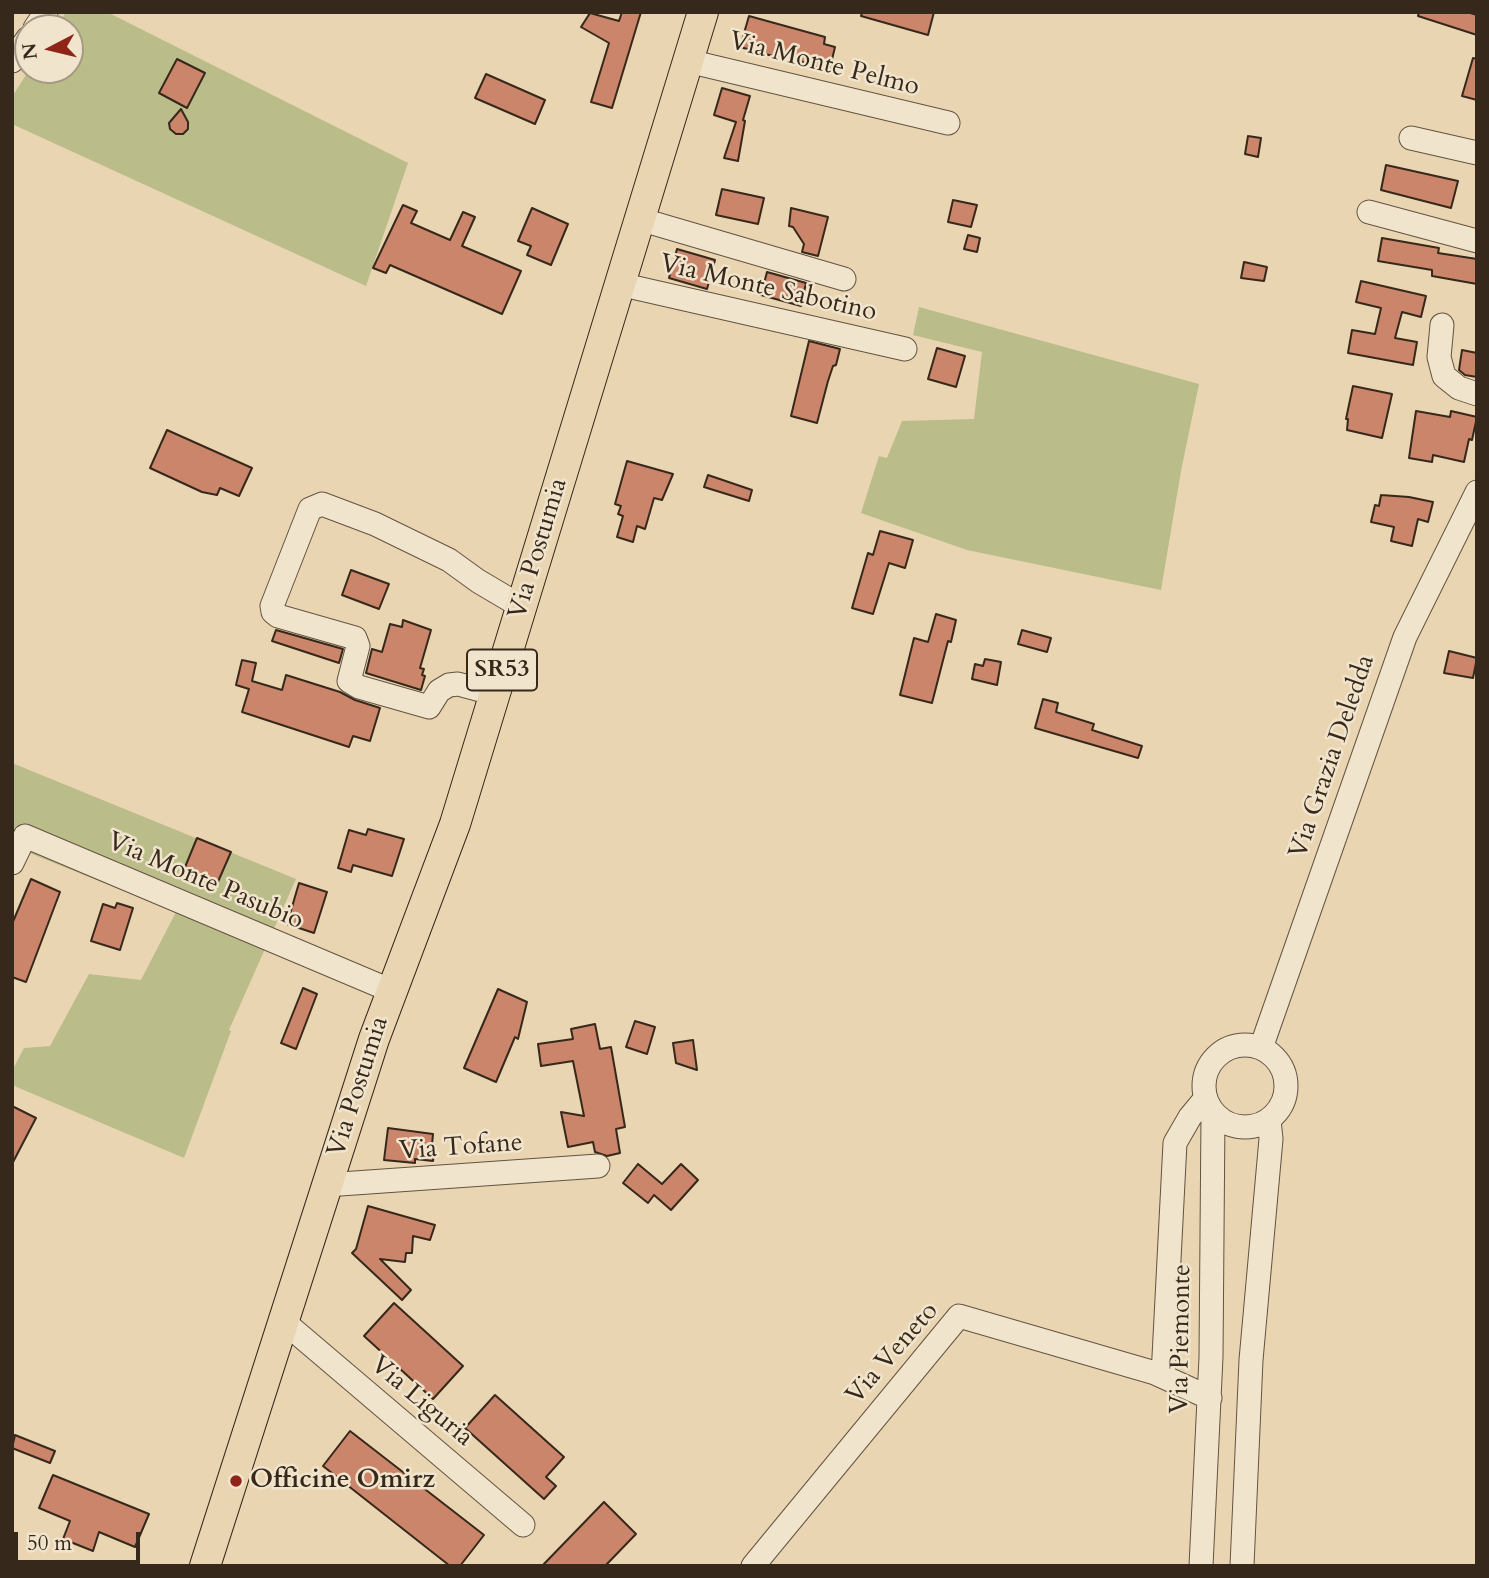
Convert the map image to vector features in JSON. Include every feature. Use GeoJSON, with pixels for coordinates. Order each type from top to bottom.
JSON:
{"type":"FeatureCollection","features":[{"type":"Feature","properties":{"kind":"main road","name":"Via Postumia"},"geometry":{"type":"LineString","coordinates":[[283,1321],[374,1039],[455,824],[703,12]]}},
{"type":"Feature","properties":{"kind":"main road","name":"SR53"},"geometry":{"type":"LineString","coordinates":[[205,1566],[283,1321]]}},
{"type":"Feature","properties":{"kind":"street","name":"Via Monte Pelmo"},"geometry":{"type":"LineString","coordinates":[[688,61],[948,123]]}},
{"type":"Feature","properties":{"kind":"street"},"geometry":{"type":"LineString","coordinates":[[1410,138],[1477,153]]}},
{"type":"Feature","properties":{"kind":"street"},"geometry":{"type":"LineString","coordinates":[[1369,212],[1477,240]]}},
{"type":"Feature","properties":{"kind":"street"},"geometry":{"type":"LineString","coordinates":[[639,219],[844,279]]}},
{"type":"Feature","properties":{"kind":"street","name":"Via Monte Sabotino"},"geometry":{"type":"LineString","coordinates":[[619,284],[905,349]]}},
{"type":"Feature","properties":{"kind":"street"},"geometry":{"type":"LineString","coordinates":[[1442,325],[1439,357],[1444,376],[1459,388],[1477,394]]}},
{"type":"Feature","properties":{"kind":"street","name":"Via Grazia Deledda"},"geometry":{"type":"LineString","coordinates":[[1261,1048],[1405,636],[1477,492]]}},
{"type":"Feature","properties":{"kind":"street"},"geometry":{"type":"LineString","coordinates":[[495,694],[458,684],[449,685],[439,691],[429,707],[359,687],[349,681],[359,646],[355,638],[278,616],[273,612],[272,606],[310,509],[322,504],[375,524],[449,560],[522,607]]}},
{"type":"Feature","properties":{"kind":"street","name":"Via Monte Pasubio"},"geometry":{"type":"LineString","coordinates":[[12,863],[25,836],[392,991]]}},
{"type":"Feature","properties":{"kind":"street","name":"Via Piemonte"},"geometry":{"type":"LineString","coordinates":[[1202,1566],[1211,1357],[1209,1106],[1203,1085],[1212,1060],[1222,1051],[1235,1045],[1248,1044],[1261,1048]]}},
{"type":"Feature","properties":{"kind":"street"},"geometry":{"type":"LineString","coordinates":[[1163,1376],[1175,1143],[1190,1117],[1209,1106],[1223,1122],[1246,1128],[1269,1120],[1278,1111],[1284,1100],[1285,1076],[1272,1054],[1261,1048]]}},
{"type":"Feature","properties":{"kind":"street"},"geometry":{"type":"LineString","coordinates":[[1242,1566],[1251,1360],[1271,1139],[1269,1120]]}},
{"type":"Feature","properties":{"kind":"street","name":"Via Tofane"},"geometry":{"type":"LineString","coordinates":[[327,1185],[598,1166]]}},
{"type":"Feature","properties":{"kind":"street","name":"Via Veneto"},"geometry":{"type":"LineString","coordinates":[[753,1566],[959,1315],[1163,1376],[1210,1398]]}},
{"type":"Feature","properties":{"kind":"street","name":"Via Liguria"},"geometry":{"type":"LineString","coordinates":[[283,1321],[523,1525]]}},
{"type":"Feature","properties":{"kind":"street"},"geometry":{"type":"LineString","coordinates":[[1211,1357],[1251,1360]]}},
{"type":"Feature","properties":{"kind":"green space"},"geometry":{"type":"Polygon","coordinates":[[[107,12],[408,163],[366,286],[12,124],[12,97],[20,84],[84,84],[84,14],[65,14],[107,12]]]}},
{"type":"Feature","properties":{"kind":"green space"},"geometry":{"type":"Polygon","coordinates":[[[919,307],[1199,384],[1161,590],[967,550],[861,513],[879,456],[887,458],[902,421],[974,419],[982,352],[913,335],[919,307]]]}},
{"type":"Feature","properties":{"kind":"green space"},"geometry":{"type":"Polygon","coordinates":[[[12,763],[296,879],[229,1030],[231,1031],[184,1158],[12,1085],[12,1071],[24,1048],[50,1046],[89,974],[141,980],[176,912],[12,846],[12,763]]]}},
{"type":"Feature","properties":{"kind":"building"},"geometry":{"type":"Polygon","coordinates":[[[622,12],[641,12],[612,108],[591,102],[609,43],[581,27],[590,13],[619,21],[622,12]]]}},
{"type":"Feature","properties":{"kind":"building"},"geometry":{"type":"Polygon","coordinates":[[[862,12],[934,12],[928,35],[861,16],[862,12]]]}},
{"type":"Feature","properties":{"kind":"building"},"geometry":{"type":"Polygon","coordinates":[[[1419,12],[1467,12],[1477,15],[1477,35],[1418,16],[1419,12]]]}},
{"type":"Feature","properties":{"kind":"building"},"geometry":{"type":"Polygon","coordinates":[[[749,16],[825,37],[824,44],[835,47],[829,72],[781,54],[780,58],[740,47],[749,16]]]}},
{"type":"Feature","properties":{"kind":"building"},"geometry":{"type":"Polygon","coordinates":[[[1473,58],[1477,59],[1477,100],[1462,96],[1473,58]]]}},
{"type":"Feature","properties":{"kind":"building"},"geometry":{"type":"Polygon","coordinates":[[[177,59],[205,73],[187,108],[159,93],[177,59]]]}},
{"type":"Feature","properties":{"kind":"building"},"geometry":{"type":"Polygon","coordinates":[[[486,74],[545,100],[535,124],[475,98],[486,74]]]}},
{"type":"Feature","properties":{"kind":"building"},"geometry":{"type":"Polygon","coordinates":[[[722,88],[750,96],[743,120],[745,121],[738,161],[724,158],[736,122],[714,115],[722,88]]]}},
{"type":"Feature","properties":{"kind":"building"},"geometry":{"type":"Polygon","coordinates":[[[181,109],[188,122],[188,129],[183,134],[176,134],[170,129],[169,123],[181,109]]]}},
{"type":"Feature","properties":{"kind":"building"},"geometry":{"type":"Polygon","coordinates":[[[1248,136],[1261,138],[1258,157],[1245,154],[1248,136]]]}},
{"type":"Feature","properties":{"kind":"building"},"geometry":{"type":"Polygon","coordinates":[[[1386,165],[1458,181],[1451,208],[1381,190],[1386,165]]]}},
{"type":"Feature","properties":{"kind":"building"},"geometry":{"type":"Polygon","coordinates":[[[722,189],[764,198],[758,224],[716,215],[722,189]]]}},
{"type":"Feature","properties":{"kind":"building"},"geometry":{"type":"Polygon","coordinates":[[[953,200],[977,205],[971,227],[948,222],[953,200]]]}},
{"type":"Feature","properties":{"kind":"building"},"geometry":{"type":"Polygon","coordinates":[[[403,205],[417,211],[411,223],[450,240],[463,212],[475,217],[462,246],[521,271],[502,314],[390,265],[386,273],[373,268],[403,205]]]}},
{"type":"Feature","properties":{"kind":"building"},"geometry":{"type":"Polygon","coordinates":[[[532,208],[568,224],[551,265],[527,255],[531,246],[518,241],[532,208]]]}},
{"type":"Feature","properties":{"kind":"building"},"geometry":{"type":"Polygon","coordinates":[[[791,208],[828,217],[818,256],[802,252],[804,244],[793,227],[789,226],[791,208]]]}},
{"type":"Feature","properties":{"kind":"building"},"geometry":{"type":"Polygon","coordinates":[[[968,235],[980,238],[977,252],[964,249],[968,235]]]}},
{"type":"Feature","properties":{"kind":"building"},"geometry":{"type":"Polygon","coordinates":[[[1382,238],[1439,248],[1438,253],[1477,259],[1477,284],[1432,276],[1432,270],[1378,261],[1382,238]]]}},
{"type":"Feature","properties":{"kind":"building"},"geometry":{"type":"Polygon","coordinates":[[[677,249],[715,260],[707,289],[669,278],[677,249]]]}},
{"type":"Feature","properties":{"kind":"building"},"geometry":{"type":"Polygon","coordinates":[[[1244,262],[1267,267],[1264,281],[1241,278],[1244,262]]]}},
{"type":"Feature","properties":{"kind":"building"},"geometry":{"type":"Polygon","coordinates":[[[767,272],[806,283],[801,306],[761,295],[767,272]]]}},
{"type":"Feature","properties":{"kind":"building"},"geometry":{"type":"Polygon","coordinates":[[[1361,281],[1426,296],[1421,317],[1402,312],[1395,338],[1417,342],[1413,365],[1348,353],[1352,330],[1375,334],[1381,308],[1356,302],[1361,281]]]}},
{"type":"Feature","properties":{"kind":"building"},"geometry":{"type":"Polygon","coordinates":[[[809,341],[840,349],[817,423],[791,416],[809,341]]]}},
{"type":"Feature","properties":{"kind":"building"},"geometry":{"type":"Polygon","coordinates":[[[937,348],[965,356],[956,387],[928,379],[937,348]]]}},
{"type":"Feature","properties":{"kind":"building"},"geometry":{"type":"Polygon","coordinates":[[[1462,350],[1477,353],[1477,377],[1465,375],[1459,370],[1462,350]]]}},
{"type":"Feature","properties":{"kind":"building"},"geometry":{"type":"Polygon","coordinates":[[[1353,386],[1392,394],[1382,438],[1347,430],[1346,419],[1353,386]]]}},
{"type":"Feature","properties":{"kind":"building"},"geometry":{"type":"Polygon","coordinates":[[[1416,411],[1450,417],[1451,411],[1477,417],[1464,462],[1433,455],[1432,462],[1409,458],[1416,411]]]}},
{"type":"Feature","properties":{"kind":"building"},"geometry":{"type":"Polygon","coordinates":[[[167,430],[252,468],[239,496],[220,488],[217,495],[202,492],[150,468],[167,430]]]}},
{"type":"Feature","properties":{"kind":"building"},"geometry":{"type":"Polygon","coordinates":[[[627,461],[673,474],[662,500],[654,498],[645,529],[637,526],[633,542],[617,537],[623,516],[618,514],[621,506],[615,504],[627,461]]]}},
{"type":"Feature","properties":{"kind":"building"},"geometry":{"type":"Polygon","coordinates":[[[708,475],[752,490],[749,501],[704,487],[708,475]]]}},
{"type":"Feature","properties":{"kind":"building"},"geometry":{"type":"Polygon","coordinates":[[[1381,495],[1433,502],[1428,522],[1418,519],[1412,546],[1391,541],[1394,527],[1371,522],[1375,505],[1379,506],[1381,495]]]}},
{"type":"Feature","properties":{"kind":"building"},"geometry":{"type":"Polygon","coordinates":[[[880,531],[913,540],[905,568],[889,563],[873,614],[852,608],[868,553],[873,555],[880,531]]]}},
{"type":"Feature","properties":{"kind":"building"},"geometry":{"type":"Polygon","coordinates":[[[351,570],[389,584],[379,609],[342,595],[351,570]]]}},
{"type":"Feature","properties":{"kind":"building"},"geometry":{"type":"Polygon","coordinates":[[[936,614],[956,620],[932,703],[900,695],[914,638],[928,642],[936,614]]]}},
{"type":"Feature","properties":{"kind":"building"},"geometry":{"type":"Polygon","coordinates":[[[403,620],[431,630],[420,668],[424,669],[422,675],[425,676],[421,690],[366,673],[372,649],[382,652],[390,624],[402,627],[403,620]]]}},
{"type":"Feature","properties":{"kind":"building"},"geometry":{"type":"Polygon","coordinates":[[[276,630],[343,649],[339,663],[272,641],[276,630]]]}},
{"type":"Feature","properties":{"kind":"building"},"geometry":{"type":"Polygon","coordinates":[[[1022,630],[1051,638],[1047,652],[1018,644],[1022,630]]]}},
{"type":"Feature","properties":{"kind":"building"},"geometry":{"type":"Polygon","coordinates":[[[1449,651],[1477,658],[1473,678],[1444,673],[1449,651]]]}},
{"type":"Feature","properties":{"kind":"building"},"geometry":{"type":"Polygon","coordinates":[[[985,659],[1001,662],[997,685],[972,679],[975,664],[983,666],[985,659]]]}},
{"type":"Feature","properties":{"kind":"building"},"geometry":{"type":"Polygon","coordinates":[[[242,660],[256,663],[252,681],[282,690],[286,675],[380,708],[370,741],[353,736],[349,747],[242,712],[249,689],[236,685],[242,660]]]}},
{"type":"Feature","properties":{"kind":"building"},"geometry":{"type":"Polygon","coordinates":[[[1043,699],[1058,703],[1056,712],[1094,724],[1092,730],[1142,746],[1138,758],[1035,728],[1043,699]]]}},
{"type":"Feature","properties":{"kind":"building"},"geometry":{"type":"Polygon","coordinates":[[[368,829],[404,839],[392,876],[353,865],[351,872],[338,868],[349,830],[366,835],[368,829]]]}},
{"type":"Feature","properties":{"kind":"building"},"geometry":{"type":"Polygon","coordinates":[[[197,838],[231,852],[217,884],[183,872],[197,838]]]}},
{"type":"Feature","properties":{"kind":"building"},"geometry":{"type":"Polygon","coordinates":[[[31,879],[60,892],[26,982],[12,977],[12,924],[31,879]]]}},
{"type":"Feature","properties":{"kind":"building"},"geometry":{"type":"Polygon","coordinates":[[[299,883],[327,892],[314,933],[287,924],[299,883]]]}},
{"type":"Feature","properties":{"kind":"building"},"geometry":{"type":"Polygon","coordinates":[[[117,903],[133,908],[120,950],[91,941],[103,904],[115,908],[117,903]]]}},
{"type":"Feature","properties":{"kind":"building"},"geometry":{"type":"Polygon","coordinates":[[[303,988],[317,994],[296,1049],[281,1043],[303,988]]]}},
{"type":"Feature","properties":{"kind":"building"},"geometry":{"type":"Polygon","coordinates":[[[498,989],[527,1002],[518,1039],[515,1037],[496,1082],[464,1068],[498,989]]]}},
{"type":"Feature","properties":{"kind":"building"},"geometry":{"type":"Polygon","coordinates":[[[635,1021],[655,1027],[647,1054],[626,1047],[635,1021]]]}},
{"type":"Feature","properties":{"kind":"building"},"geometry":{"type":"Polygon","coordinates":[[[595,1024],[600,1049],[611,1047],[625,1127],[616,1129],[620,1153],[607,1156],[595,1152],[593,1142],[568,1147],[561,1112],[584,1116],[573,1061],[541,1066],[538,1044],[573,1039],[571,1029],[595,1024]]]}},
{"type":"Feature","properties":{"kind":"building"},"geometry":{"type":"Polygon","coordinates":[[[693,1040],[697,1070],[676,1063],[673,1043],[693,1040]]]}},
{"type":"Feature","properties":{"kind":"building"},"geometry":{"type":"Polygon","coordinates":[[[12,1106],[36,1118],[12,1164],[12,1106]]]}},
{"type":"Feature","properties":{"kind":"building"},"geometry":{"type":"Polygon","coordinates":[[[388,1128],[433,1134],[433,1161],[415,1159],[415,1163],[384,1160],[388,1128]]]}},
{"type":"Feature","properties":{"kind":"building"},"geometry":{"type":"Polygon","coordinates":[[[638,1164],[662,1184],[681,1164],[698,1180],[671,1210],[654,1195],[648,1203],[623,1183],[638,1164]]]}},
{"type":"Feature","properties":{"kind":"building"},"geometry":{"type":"Polygon","coordinates":[[[368,1206],[435,1225],[430,1240],[413,1236],[412,1253],[406,1253],[405,1262],[380,1259],[411,1290],[402,1300],[352,1253],[356,1249],[368,1206]]]}},
{"type":"Feature","properties":{"kind":"building"},"geometry":{"type":"Polygon","coordinates":[[[394,1303],[463,1366],[433,1399],[364,1336],[394,1303]]]}},
{"type":"Feature","properties":{"kind":"building"},"geometry":{"type":"Polygon","coordinates":[[[495,1395],[564,1457],[546,1477],[556,1486],[544,1499],[465,1428],[495,1395]]]}},
{"type":"Feature","properties":{"kind":"building"},"geometry":{"type":"Polygon","coordinates":[[[350,1431],[484,1535],[460,1566],[450,1566],[323,1466],[350,1431]]]}},
{"type":"Feature","properties":{"kind":"building"},"geometry":{"type":"Polygon","coordinates":[[[15,1435],[55,1451],[50,1463],[12,1448],[15,1435]]]}},
{"type":"Feature","properties":{"kind":"building"},"geometry":{"type":"Polygon","coordinates":[[[53,1475],[149,1514],[135,1547],[99,1532],[93,1551],[63,1539],[70,1521],[39,1508],[53,1475]]]}},
{"type":"Feature","properties":{"kind":"building"},"geometry":{"type":"Polygon","coordinates":[[[604,1502],[636,1534],[605,1566],[542,1566],[604,1502]]]}},
{"type":"Feature","properties":{"kind":"place","name":"Officine Omirz"},"geometry":{"type":"Point","coordinates":[236,1481]}}]}
